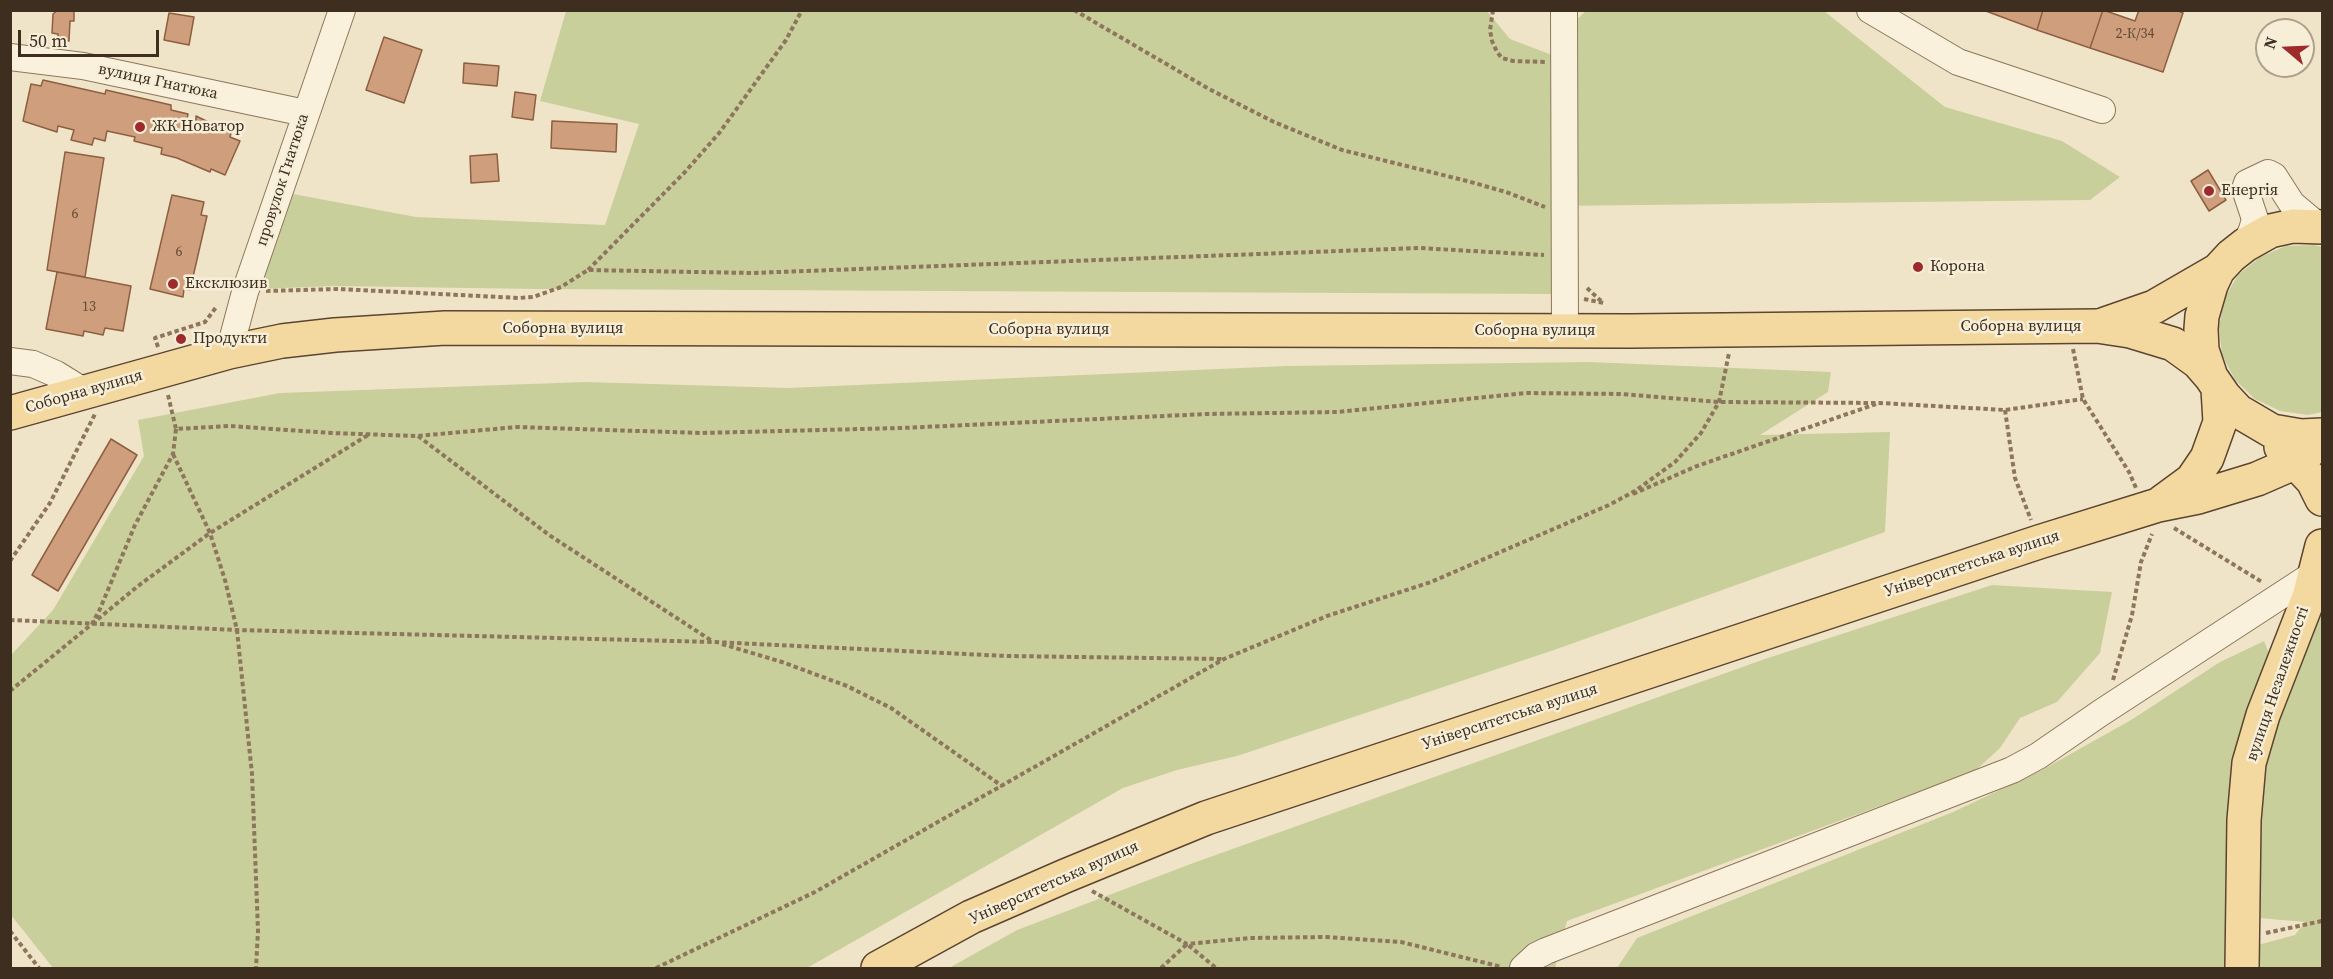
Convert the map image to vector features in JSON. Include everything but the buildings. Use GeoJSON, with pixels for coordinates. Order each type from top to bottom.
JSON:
{"type":"FeatureCollection","features":[{"type":"Feature","properties":{"kind":"main road"},"geometry":{"type":"LineString","coordinates":[[2214,383],[2202,350],[2201,322],[2205,302],[2218,270],[2245,245],[2270,231],[2293,226],[2320,226]]}},
{"type":"Feature","properties":{"kind":"main road","name":"Соборна вулиця"},"geometry":{"type":"LineString","coordinates":[[2082,327],[2154,307],[2218,270]]}},
{"type":"Feature","properties":{"kind":"main road","name":"Соборна вулиця"},"geometry":{"type":"LineString","coordinates":[[10,413],[92,400],[165,370],[229,352],[282,341],[445,328],[1565,331],[2082,327],[2130,331],[2173,344],[2198,362],[2230,404],[2245,417]]}},
{"type":"Feature","properties":{"kind":"main road","name":"Університетська вулиця"},"geometry":{"type":"LineString","coordinates":[[2158,521],[2207,458],[2220,422],[2214,383]]}},
{"type":"Feature","properties":{"kind":"main road"},"geometry":{"type":"LineString","coordinates":[[2245,417],[2272,431],[2301,436],[2322,435]]}},
{"type":"Feature","properties":{"kind":"main road"},"geometry":{"type":"LineString","coordinates":[[2245,417],[2296,462],[2313,481],[2322,499]]}},
{"type":"Feature","properties":{"kind":"main road","name":"Університетська вулиця"},"geometry":{"type":"LineString","coordinates":[[878,969],[971,918],[1065,876],[1206,818],[2039,542],[2158,521],[2232,487],[2296,462],[2322,441]]}},
{"type":"Feature","properties":{"kind":"main road","name":"вулиця Незалежності"},"geometry":{"type":"LineString","coordinates":[[2242,954],[2244,820],[2249,763],[2263,715],[2291,646],[2320,559]]}},
{"type":"Feature","properties":{"kind":"street","name":"провулок Гнатюка"},"geometry":{"type":"LineString","coordinates":[[229,352],[245,292],[342,10]]}},
{"type":"Feature","properties":{"kind":"street"},"geometry":{"type":"LineString","coordinates":[[1564,10],[1565,331]]}},
{"type":"Feature","properties":{"kind":"street"},"geometry":{"type":"LineString","coordinates":[[1870,10],[1958,62],[2102,110]]}},
{"type":"Feature","properties":{"kind":"street","name":"вулиця Гнатюка"},"geometry":{"type":"LineString","coordinates":[[10,57],[83,66],[305,113]]}},
{"type":"Feature","properties":{"kind":"street"},"geometry":{"type":"LineString","coordinates":[[2245,245],[2253,230],[2254,219],[2245,189],[2247,183],[2268,173],[2274,176],[2292,204],[2320,226]]}},
{"type":"Feature","properties":{"kind":"street"},"geometry":{"type":"LineString","coordinates":[[10,361],[33,364],[56,374],[92,400]]}},
{"type":"Feature","properties":{"kind":"street"},"geometry":{"type":"LineString","coordinates":[[1523,969],[1527,962],[1546,951],[1987,781],[2038,756],[2283,595],[2320,559]]}},
{"type":"Feature","properties":{"kind":"path"},"geometry":{"type":"LineString","coordinates":[[92,624],[135,525],[173,454],[176,429],[166,387],[165,370],[155,338],[205,322],[228,292],[338,289],[519,298],[533,297],[561,287],[588,270],[685,172],[720,132],[786,40],[802,10]]}},
{"type":"Feature","properties":{"kind":"path"},"geometry":{"type":"LineString","coordinates":[[1074,10],[1209,89],[1274,122],[1342,150],[1506,192],[1565,215]]}},
{"type":"Feature","properties":{"kind":"path"},"geometry":{"type":"LineString","coordinates":[[1493,10],[1490,30],[1492,41],[1502,58],[1513,61],[1564,64]]}},
{"type":"Feature","properties":{"kind":"path"},"geometry":{"type":"LineString","coordinates":[[588,270],[752,273],[1408,248],[1484,250],[1565,256]]}},
{"type":"Feature","properties":{"kind":"path"},"geometry":{"type":"LineString","coordinates":[[2082,327],[2083,399],[2158,521],[2283,595]]}},
{"type":"Feature","properties":{"kind":"path"},"geometry":{"type":"LineString","coordinates":[[1609,505],[1675,462],[1701,433],[1719,402],[1735,329]]}},
{"type":"Feature","properties":{"kind":"path"},"geometry":{"type":"LineString","coordinates":[[176,429],[230,426],[417,436],[517,427],[712,432],[902,428],[1207,414],[1337,412],[1526,393],[1621,394],[1719,402],[1880,403],[2005,410],[2083,399]]}},
{"type":"Feature","properties":{"kind":"path"},"geometry":{"type":"LineString","coordinates":[[10,561],[50,503],[92,400]]}},
{"type":"Feature","properties":{"kind":"path"},"geometry":{"type":"LineString","coordinates":[[656,969],[815,892],[1224,659],[1327,616],[1431,582],[1697,466],[1880,403]]}},
{"type":"Feature","properties":{"kind":"path"},"geometry":{"type":"LineString","coordinates":[[2005,410],[2015,478],[2039,542]]}},
{"type":"Feature","properties":{"kind":"path"},"geometry":{"type":"LineString","coordinates":[[10,692],[138,586],[210,533],[370,434]]}},
{"type":"Feature","properties":{"kind":"path"},"geometry":{"type":"LineString","coordinates":[[417,436],[549,536],[714,642],[782,662],[847,686],[882,704],[934,736],[1002,786]]}},
{"type":"Feature","properties":{"kind":"path"},"geometry":{"type":"LineString","coordinates":[[173,454],[210,533],[225,580],[237,630],[252,774],[258,931],[256,969]]}},
{"type":"Feature","properties":{"kind":"path"},"geometry":{"type":"LineString","coordinates":[[2102,712],[2125,643],[2141,562],[2158,521]]}},
{"type":"Feature","properties":{"kind":"path"},"geometry":{"type":"LineString","coordinates":[[10,620],[237,630],[714,642],[1007,656],[1224,659]]}},
{"type":"Feature","properties":{"kind":"path"},"geometry":{"type":"LineString","coordinates":[[1065,876],[1187,944],[1215,969]]}},
{"type":"Feature","properties":{"kind":"path"},"geometry":{"type":"LineString","coordinates":[[2242,954],[2322,921]]}},
{"type":"Feature","properties":{"kind":"path"},"geometry":{"type":"LineString","coordinates":[[10,931],[39,969]]}},
{"type":"Feature","properties":{"kind":"path"},"geometry":{"type":"LineString","coordinates":[[1161,969],[1187,944],[1289,936],[1401,942],[1509,969]]}},
{"type":"Feature","properties":{"kind":"green space"},"geometry":{"type":"Polygon","coordinates":[[[1486,10],[1510,39],[1552,55],[1554,40],[1586,11],[1824,11],[1945,107],[2062,141],[2120,177],[2090,200],[1553,206],[1553,294],[334,286],[258,289],[293,194],[416,217],[605,225],[639,124],[540,101],[566,11],[1486,10]]]}},
{"type":"Feature","properties":{"kind":"green space"},"geometry":{"type":"Polygon","coordinates":[[[2286,246],[2322,247],[2322,412],[2308,415],[2280,411],[2255,399],[2235,380],[2222,355],[2219,327],[2224,299],[2238,275],[2260,257],[2286,246]]]}},
{"type":"Feature","properties":{"kind":"green space"},"geometry":{"type":"Polygon","coordinates":[[[1589,362],[1831,372],[1828,392],[1760,435],[1890,432],[1885,532],[1554,650],[1237,756],[1177,770],[1123,788],[807,968],[53,968],[11,915],[11,655],[53,610],[144,456],[138,420],[280,393],[585,382],[788,388],[1286,366],[1589,362]]]}},
{"type":"Feature","properties":{"kind":"green space"},"geometry":{"type":"Polygon","coordinates":[[[1992,585],[2112,592],[2100,653],[2057,702],[2020,718],[2000,748],[1975,771],[1567,921],[1555,968],[949,968],[1017,930],[1196,862],[1765,659],[1992,585]]]}},
{"type":"Feature","properties":{"kind":"green space"},"geometry":{"type":"Polygon","coordinates":[[[2322,609],[2322,968],[2254,968],[2254,946],[2295,935],[2305,922],[2248,917],[2261,741],[2322,609]]]}},
{"type":"Feature","properties":{"kind":"green space"},"geometry":{"type":"Polygon","coordinates":[[[2264,641],[2273,663],[2235,968],[1617,968],[1637,938],[1953,812],[2042,770],[2131,720],[2220,662],[2264,641]]]}},
{"type":"Feature","properties":{"kind":"place","name":"ЖК Новатор"},"geometry":{"type":"Point","coordinates":[140,127]}},
{"type":"Feature","properties":{"kind":"place","name":"Енергія"},"geometry":{"type":"Point","coordinates":[2209,191]}},
{"type":"Feature","properties":{"kind":"place","name":"Корона"},"geometry":{"type":"Point","coordinates":[1918,267]}},
{"type":"Feature","properties":{"kind":"place","name":"Ексклюзив"},"geometry":{"type":"Point","coordinates":[173,284]}},
{"type":"Feature","properties":{"kind":"place","name":"Продукти"},"geometry":{"type":"Point","coordinates":[181,339]}}]}
